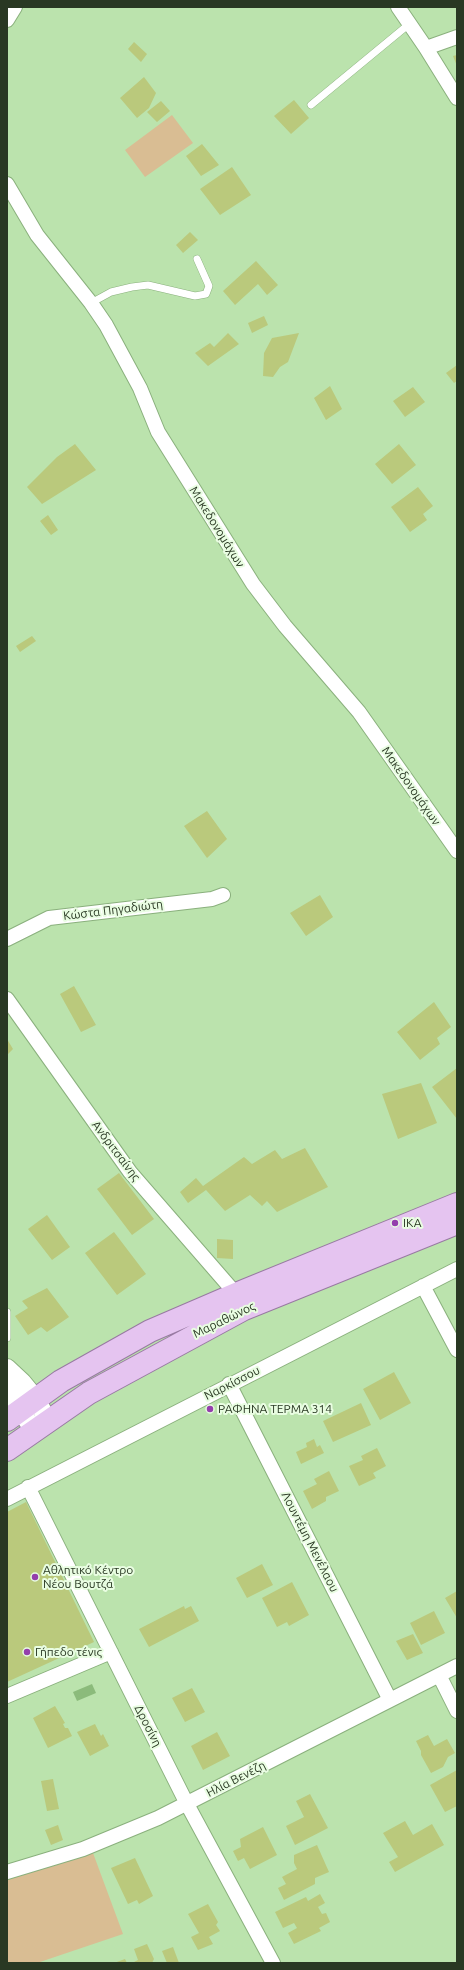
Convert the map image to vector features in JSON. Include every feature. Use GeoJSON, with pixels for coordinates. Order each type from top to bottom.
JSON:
{"type":"FeatureCollection","features":[{"type":"Feature","properties":{"kind":"main road","name":"Μαραθώνος"},"geometry":{"type":"LineString","coordinates":[[21,1410],[61,1381],[115,1349],[150,1331],[236,1294],[457,1204]]}},
{"type":"Feature","properties":{"kind":"main road","name":"Μαραθώνος"},"geometry":{"type":"LineString","coordinates":[[7,1450],[88,1393],[130,1369],[244,1309],[457,1223]]}},
{"type":"Feature","properties":{"kind":"street"},"geometry":{"type":"LineString","coordinates":[[7,20],[15,7]]}},
{"type":"Feature","properties":{"kind":"street"},"geometry":{"type":"LineString","coordinates":[[398,7],[408,25],[426,48],[457,98]]}},
{"type":"Feature","properties":{"kind":"street"},"geometry":{"type":"LineString","coordinates":[[426,48],[457,37]]}},
{"type":"Feature","properties":{"kind":"street","name":"Μακεδονομάχων"},"geometry":{"type":"LineString","coordinates":[[7,186],[37,235],[90,302],[106,325],[140,388],[158,432],[253,584],[285,626],[359,712],[457,851]]}},
{"type":"Feature","properties":{"kind":"street","name":"Κώστα Πηγαδιώτη"},"geometry":{"type":"LineString","coordinates":[[7,939],[49,918],[212,899],[223,895]]}},
{"type":"Feature","properties":{"kind":"street","name":"Ανδριτσαίνης"},"geometry":{"type":"LineString","coordinates":[[7,999],[130,1172],[236,1294]]}},
{"type":"Feature","properties":{"kind":"street","name":"Ναρκίσσου"},"geometry":{"type":"LineString","coordinates":[[7,1498],[457,1269]]}},
{"type":"Feature","properties":{"kind":"street"},"geometry":{"type":"LineString","coordinates":[[423,1286],[457,1350]]}},
{"type":"Feature","properties":{"kind":"street"},"geometry":{"type":"LineString","coordinates":[[7,1368],[15,1374],[21,1410]]}},
{"type":"Feature","properties":{"kind":"street","name":"Λουντέμη Μενέλαου"},"geometry":{"type":"LineString","coordinates":[[230,1384],[390,1700]]}},
{"type":"Feature","properties":{"kind":"street"},"geometry":{"type":"LineString","coordinates":[[7,1389],[21,1410],[41,1426]]}},
{"type":"Feature","properties":{"kind":"street","name":"Δροσίνη"},"geometry":{"type":"LineString","coordinates":[[28,1487],[187,1804],[268,1961]]}},
{"type":"Feature","properties":{"kind":"street"},"geometry":{"type":"LineString","coordinates":[[7,1696],[111,1652]]}},
{"type":"Feature","properties":{"kind":"street","name":"Ηλία Βενέζη"},"geometry":{"type":"LineString","coordinates":[[7,1872],[119,1835],[187,1804],[457,1666]]}},
{"type":"Feature","properties":{"kind":"street"},"geometry":{"type":"LineString","coordinates":[[439,1675],[457,1712]]}},
{"type":"Feature","properties":{"kind":"lane"},"geometry":{"type":"LineString","coordinates":[[311,105],[408,25]]}},
{"type":"Feature","properties":{"kind":"lane"},"geometry":{"type":"LineString","coordinates":[[90,302],[111,292],[148,285],[195,296],[206,294],[209,286],[196,258]]}},
{"type":"Feature","properties":{"kind":"lane"},"geometry":{"type":"LineString","coordinates":[[7,1312],[7,1338]]}},
{"type":"Feature","properties":{"kind":"shaded area"},"geometry":{"type":"Polygon","coordinates":[[[172,115],[193,143],[145,177],[125,150],[172,115]]]}},
{"type":"Feature","properties":{"kind":"shaded area"},"geometry":{"type":"Polygon","coordinates":[[[92,1684],[96,1693],[77,1701],[73,1692],[92,1684]]]}},
{"type":"Feature","properties":{"kind":"shaded area"},"geometry":{"type":"Polygon","coordinates":[[[93,1853],[123,1934],[37,1963],[7,1963],[7,1878],[93,1853]]]}},
{"type":"Feature","properties":{"kind":"building"},"geometry":{"type":"Polygon","coordinates":[[[134,42],[147,54],[141,62],[128,49],[134,42]]]}},
{"type":"Feature","properties":{"kind":"building"},"geometry":{"type":"Polygon","coordinates":[[[457,55],[457,66],[453,56],[457,55]]]}},
{"type":"Feature","properties":{"kind":"building"},"geometry":{"type":"Polygon","coordinates":[[[144,77],[156,93],[149,108],[137,118],[120,98],[144,77]]]}},
{"type":"Feature","properties":{"kind":"building"},"geometry":{"type":"Polygon","coordinates":[[[294,100],[309,118],[291,134],[274,116],[294,100]]]}},
{"type":"Feature","properties":{"kind":"building"},"geometry":{"type":"Polygon","coordinates":[[[161,101],[170,111],[157,122],[147,112],[161,101]]]}},
{"type":"Feature","properties":{"kind":"building"},"geometry":{"type":"Polygon","coordinates":[[[202,144],[219,165],[201,176],[186,156],[202,144]]]}},
{"type":"Feature","properties":{"kind":"building"},"geometry":{"type":"Polygon","coordinates":[[[232,167],[251,195],[220,215],[200,189],[232,167]]]}},
{"type":"Feature","properties":{"kind":"building"},"geometry":{"type":"Polygon","coordinates":[[[190,232],[198,240],[183,253],[176,245],[190,232]]]}},
{"type":"Feature","properties":{"kind":"building"},"geometry":{"type":"Polygon","coordinates":[[[256,261],[278,285],[267,295],[258,284],[235,305],[223,291],[256,261]]]}},
{"type":"Feature","properties":{"kind":"building"},"geometry":{"type":"Polygon","coordinates":[[[264,316],[268,325],[252,333],[248,323],[264,316]]]}},
{"type":"Feature","properties":{"kind":"building"},"geometry":{"type":"Polygon","coordinates":[[[228,333],[239,344],[208,366],[195,353],[210,343],[214,347],[228,333]]]}},
{"type":"Feature","properties":{"kind":"building"},"geometry":{"type":"Polygon","coordinates":[[[299,333],[288,362],[280,367],[273,377],[263,376],[264,353],[272,338],[299,333]]]}},
{"type":"Feature","properties":{"kind":"building"},"geometry":{"type":"Polygon","coordinates":[[[457,365],[457,381],[454,383],[446,373],[457,365]]]}},
{"type":"Feature","properties":{"kind":"building"},"geometry":{"type":"Polygon","coordinates":[[[330,386],[342,409],[326,420],[314,398],[330,386]]]}},
{"type":"Feature","properties":{"kind":"building"},"geometry":{"type":"Polygon","coordinates":[[[413,387],[425,402],[405,417],[393,401],[413,387]]]}},
{"type":"Feature","properties":{"kind":"building"},"geometry":{"type":"Polygon","coordinates":[[[75,444],[96,470],[42,504],[27,487],[57,457],[75,444]]]}},
{"type":"Feature","properties":{"kind":"building"},"geometry":{"type":"Polygon","coordinates":[[[399,444],[416,465],[392,484],[375,464],[399,444]]]}},
{"type":"Feature","properties":{"kind":"building"},"geometry":{"type":"Polygon","coordinates":[[[418,487],[433,506],[423,514],[427,520],[410,532],[391,507],[418,487]]]}},
{"type":"Feature","properties":{"kind":"building"},"geometry":{"type":"Polygon","coordinates":[[[48,515],[58,530],[51,535],[40,521],[48,515]]]}},
{"type":"Feature","properties":{"kind":"building"},"geometry":{"type":"Polygon","coordinates":[[[32,636],[36,641],[20,652],[16,646],[32,636]]]}},
{"type":"Feature","properties":{"kind":"building"},"geometry":{"type":"Polygon","coordinates":[[[207,811],[227,839],[207,858],[184,826],[207,811]]]}},
{"type":"Feature","properties":{"kind":"building"},"geometry":{"type":"Polygon","coordinates":[[[320,895],[333,917],[306,936],[290,913],[320,895]]]}},
{"type":"Feature","properties":{"kind":"building"},"geometry":{"type":"Polygon","coordinates":[[[74,986],[96,1025],[81,1032],[60,994],[74,986]]]}},
{"type":"Feature","properties":{"kind":"building"},"geometry":{"type":"Polygon","coordinates":[[[434,1002],[451,1027],[437,1038],[440,1044],[420,1060],[397,1032],[434,1002]]]}},
{"type":"Feature","properties":{"kind":"building"},"geometry":{"type":"Polygon","coordinates":[[[7,1039],[13,1049],[7,1055],[7,1039]]]}},
{"type":"Feature","properties":{"kind":"building"},"geometry":{"type":"Polygon","coordinates":[[[457,1068],[457,1119],[432,1087],[457,1068]]]}},
{"type":"Feature","properties":{"kind":"building"},"geometry":{"type":"Polygon","coordinates":[[[421,1083],[437,1123],[398,1139],[382,1094],[421,1083]]]}},
{"type":"Feature","properties":{"kind":"building"},"geometry":{"type":"Polygon","coordinates":[[[305,1148],[328,1187],[277,1212],[267,1201],[262,1206],[250,1195],[225,1211],[206,1190],[188,1203],[180,1192],[196,1178],[203,1186],[244,1157],[252,1164],[275,1150],[282,1159],[305,1148]]]}},
{"type":"Feature","properties":{"kind":"building"},"geometry":{"type":"Polygon","coordinates":[[[119,1173],[154,1219],[132,1235],[97,1189],[119,1173]]]}},
{"type":"Feature","properties":{"kind":"building"},"geometry":{"type":"Polygon","coordinates":[[[47,1215],[70,1247],[52,1260],[28,1229],[47,1215]]]}},
{"type":"Feature","properties":{"kind":"building"},"geometry":{"type":"Polygon","coordinates":[[[114,1232],[146,1274],[117,1295],[85,1253],[114,1232]]]}},
{"type":"Feature","properties":{"kind":"building"},"geometry":{"type":"Polygon","coordinates":[[[217,1239],[233,1240],[233,1259],[217,1258],[217,1239]]]}},
{"type":"Feature","properties":{"kind":"building"},"geometry":{"type":"Polygon","coordinates":[[[47,1288],[69,1317],[47,1332],[41,1327],[28,1335],[15,1316],[28,1308],[22,1301],[47,1288]]]}},
{"type":"Feature","properties":{"kind":"building"},"geometry":{"type":"Polygon","coordinates":[[[394,1372],[411,1403],[380,1420],[363,1389],[394,1372]]]}},
{"type":"Feature","properties":{"kind":"building"},"geometry":{"type":"Polygon","coordinates":[[[361,1403],[371,1425],[333,1442],[323,1421],[361,1403]]]}},
{"type":"Feature","properties":{"kind":"building"},"geometry":{"type":"Polygon","coordinates":[[[314,1439],[317,1447],[320,1445],[324,1453],[301,1464],[296,1452],[307,1447],[306,1443],[314,1439]]]}},
{"type":"Feature","properties":{"kind":"building"},"geometry":{"type":"Polygon","coordinates":[[[377,1448],[386,1466],[373,1473],[376,1478],[359,1486],[349,1466],[363,1460],[361,1456],[377,1448]]]}},
{"type":"Feature","properties":{"kind":"building"},"geometry":{"type":"Polygon","coordinates":[[[329,1471],[339,1491],[326,1497],[326,1501],[312,1509],[303,1491],[317,1484],[314,1479],[329,1471]]]}},
{"type":"Feature","properties":{"kind":"building","name":"Αθλητικό Κέντρο Νέου Βουτζά"},"geometry":{"type":"Polygon","coordinates":[[[26,1502],[94,1642],[7,1682],[7,1512],[26,1502]]]}},
{"type":"Feature","properties":{"kind":"building"},"geometry":{"type":"Polygon","coordinates":[[[262,1564],[273,1585],[247,1598],[236,1578],[262,1564]]]}},
{"type":"Feature","properties":{"kind":"building"},"geometry":{"type":"Polygon","coordinates":[[[292,1582],[309,1615],[289,1626],[287,1622],[277,1627],[262,1598],[292,1582]]]}},
{"type":"Feature","properties":{"kind":"building"},"geometry":{"type":"Polygon","coordinates":[[[457,1591],[457,1618],[445,1598],[457,1591]]]}},
{"type":"Feature","properties":{"kind":"building"},"geometry":{"type":"Polygon","coordinates":[[[184,1606],[185,1609],[191,1606],[199,1621],[149,1647],[139,1629],[184,1606]]]}},
{"type":"Feature","properties":{"kind":"building"},"geometry":{"type":"Polygon","coordinates":[[[434,1611],[445,1633],[421,1645],[410,1623],[434,1611]]]}},
{"type":"Feature","properties":{"kind":"building"},"geometry":{"type":"Polygon","coordinates":[[[413,1634],[423,1653],[407,1660],[396,1641],[413,1634]]]}},
{"type":"Feature","properties":{"kind":"building"},"geometry":{"type":"Polygon","coordinates":[[[192,1688],[205,1712],[185,1722],[172,1698],[192,1688]]]}},
{"type":"Feature","properties":{"kind":"building"},"geometry":{"type":"Polygon","coordinates":[[[55,1706],[65,1723],[63,1724],[65,1728],[68,1728],[72,1736],[48,1748],[33,1718],[55,1706]]]}},
{"type":"Feature","properties":{"kind":"building"},"geometry":{"type":"Polygon","coordinates":[[[95,1724],[101,1736],[103,1734],[109,1746],[90,1756],[77,1732],[95,1724]]]}},
{"type":"Feature","properties":{"kind":"building"},"geometry":{"type":"Polygon","coordinates":[[[217,1732],[230,1756],[203,1770],[191,1746],[217,1732]]]}},
{"type":"Feature","properties":{"kind":"building"},"geometry":{"type":"Polygon","coordinates":[[[428,1735],[434,1746],[447,1739],[455,1753],[448,1757],[443,1767],[431,1773],[421,1755],[421,1751],[416,1741],[428,1735]]]}},
{"type":"Feature","properties":{"kind":"building"},"geometry":{"type":"Polygon","coordinates":[[[457,1770],[457,1806],[445,1812],[430,1785],[457,1770]]]}},
{"type":"Feature","properties":{"kind":"building"},"geometry":{"type":"Polygon","coordinates":[[[53,1779],[59,1809],[47,1811],[41,1781],[53,1779]]]}},
{"type":"Feature","properties":{"kind":"building"},"geometry":{"type":"Polygon","coordinates":[[[310,1794],[328,1828],[295,1845],[286,1826],[304,1817],[296,1801],[310,1794]]]}},
{"type":"Feature","properties":{"kind":"building"},"geometry":{"type":"Polygon","coordinates":[[[405,1821],[413,1835],[432,1824],[444,1845],[395,1872],[389,1862],[398,1857],[383,1833],[405,1821]]]}},
{"type":"Feature","properties":{"kind":"building"},"geometry":{"type":"Polygon","coordinates":[[[58,1825],[63,1840],[51,1845],[45,1830],[58,1825]]]}},
{"type":"Feature","properties":{"kind":"building"},"geometry":{"type":"Polygon","coordinates":[[[263,1827],[277,1855],[250,1869],[244,1858],[238,1861],[233,1851],[241,1847],[240,1839],[263,1827]]]}},
{"type":"Feature","properties":{"kind":"building"},"geometry":{"type":"Polygon","coordinates":[[[317,1845],[329,1872],[315,1878],[315,1884],[284,1900],[278,1888],[286,1884],[282,1877],[297,1869],[294,1863],[294,1855],[317,1845]]]}},
{"type":"Feature","properties":{"kind":"building"},"geometry":{"type":"Polygon","coordinates":[[[135,1858],[153,1896],[139,1904],[137,1900],[128,1904],[111,1868],[135,1858]]]}},
{"type":"Feature","properties":{"kind":"building"},"geometry":{"type":"Polygon","coordinates":[[[320,1894],[325,1903],[318,1907],[322,1914],[326,1913],[330,1922],[319,1928],[321,1931],[294,1944],[288,1933],[297,1928],[294,1923],[283,1928],[275,1912],[306,1897],[308,1901],[320,1894]]]}},
{"type":"Feature","properties":{"kind":"building"},"geometry":{"type":"Polygon","coordinates":[[[208,1904],[218,1922],[216,1925],[220,1931],[209,1937],[213,1944],[198,1950],[191,1937],[199,1933],[188,1914],[208,1904]]]}},
{"type":"Feature","properties":{"kind":"building"},"geometry":{"type":"Polygon","coordinates":[[[147,1944],[154,1959],[152,1963],[132,1963],[138,1960],[134,1949],[147,1944]]]}},
{"type":"Feature","properties":{"kind":"building"},"geometry":{"type":"Polygon","coordinates":[[[173,1947],[179,1963],[167,1963],[162,1951],[173,1947]]]}},
{"type":"Feature","properties":{"kind":"building"},"geometry":{"type":"Polygon","coordinates":[[[125,1959],[127,1963],[114,1963],[125,1959]]]}},
{"type":"Feature","properties":{"kind":"place","name":"ΙΚΑ"},"geometry":{"type":"Point","coordinates":[395,1223]}},
{"type":"Feature","properties":{"kind":"place","name":"ΡΑΦΗΝΑ ΤΕΡΜΑ 314"},"geometry":{"type":"Point","coordinates":[210,1409]}},
{"type":"Feature","properties":{"kind":"place","name":"Αθλητικό Κέντρο Νέου Βουτζά"},"geometry":{"type":"Point","coordinates":[35,1577]}},
{"type":"Feature","properties":{"kind":"place","name":"Γήπεδο τένις"},"geometry":{"type":"Point","coordinates":[27,1652]}}]}
